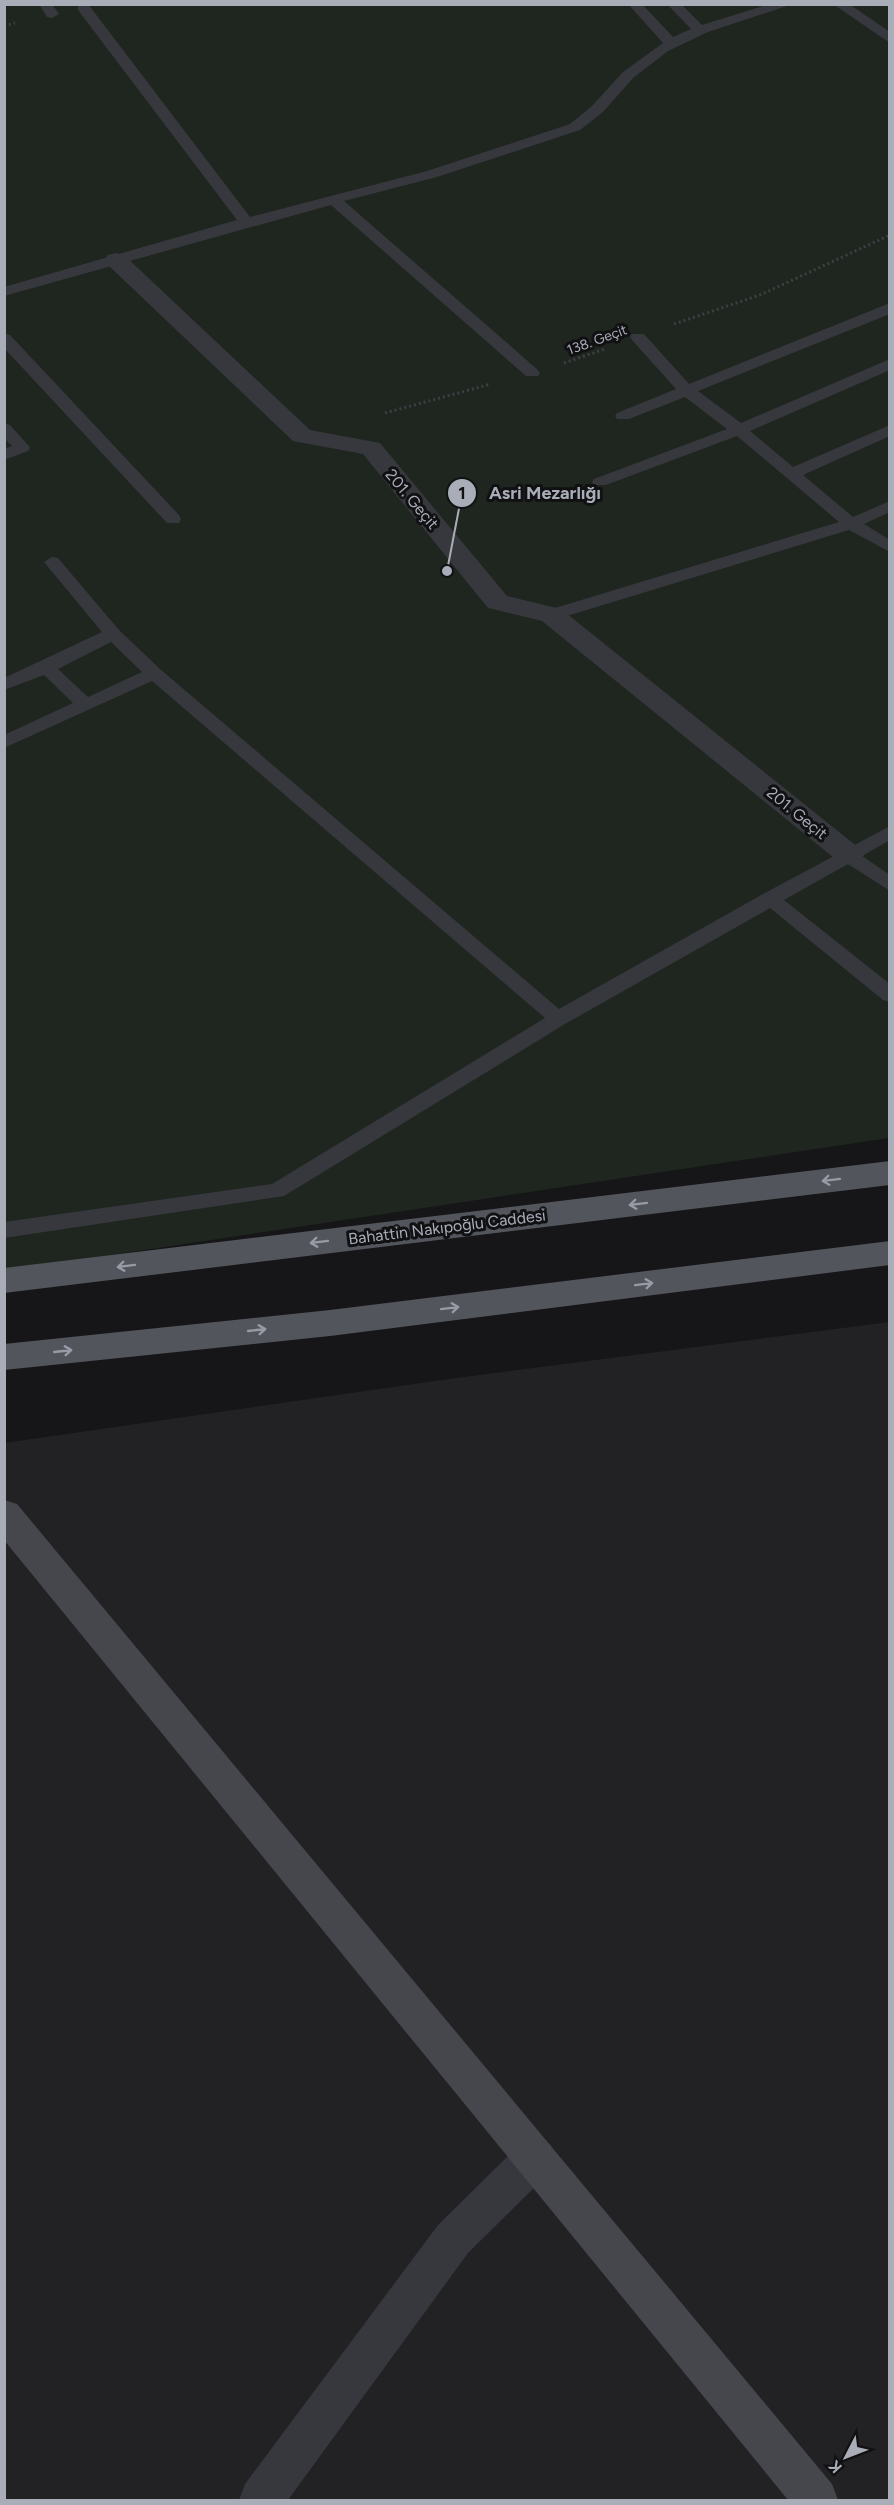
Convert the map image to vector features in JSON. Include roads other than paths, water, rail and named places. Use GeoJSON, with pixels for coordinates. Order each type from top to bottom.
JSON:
{"type":"FeatureCollection","features":[{"type":"Feature","properties":{"kind":"main road","name":"Bahattin Nakıpoğlu Caddesi"},"geometry":{"type":"LineString","coordinates":[[4,1281],[890,1173]]}},
{"type":"Feature","properties":{"kind":"main road"},"geometry":{"type":"LineString","coordinates":[[4,1357],[330,1323],[890,1253]]}},
{"type":"Feature","properties":{"kind":"street","name":"201. Geçit"},"geometry":{"type":"LineString","coordinates":[[116,260],[302,436],[371,448],[498,602],[551,615],[849,855]]}},
{"type":"Feature","properties":{"kind":"street"},"geometry":{"type":"LineString","coordinates":[[4,1514],[816,2500]]}},
{"type":"Feature","properties":{"kind":"street"},"geometry":{"type":"LineString","coordinates":[[261,2500],[453,2239],[535,2158]]}},
{"type":"Feature","properties":{"kind":"lane"},"geometry":{"type":"LineString","coordinates":[[634,4],[671,43]]}},
{"type":"Feature","properties":{"kind":"lane"},"geometry":{"type":"LineString","coordinates":[[674,4],[698,30]]}},
{"type":"Feature","properties":{"kind":"lane"},"geometry":{"type":"LineString","coordinates":[[4,292],[246,222],[432,174],[575,127],[595,114],[628,74],[671,43],[746,10],[787,4]]}},
{"type":"Feature","properties":{"kind":"lane"},"geometry":{"type":"LineString","coordinates":[[839,4],[890,39]]}},
{"type":"Feature","properties":{"kind":"lane"},"geometry":{"type":"LineString","coordinates":[[83,7],[246,222]]}},
{"type":"Feature","properties":{"kind":"lane"},"geometry":{"type":"LineString","coordinates":[[333,199],[531,373]]}},
{"type":"Feature","properties":{"kind":"lane"},"geometry":{"type":"LineString","coordinates":[[623,416],[890,308]]}},
{"type":"Feature","properties":{"kind":"lane"},"geometry":{"type":"LineString","coordinates":[[638,337],[687,391],[740,430],[851,524],[890,547]]}},
{"type":"Feature","properties":{"kind":"lane"},"geometry":{"type":"LineString","coordinates":[[4,338],[173,519]]}},
{"type":"Feature","properties":{"kind":"lane"},"geometry":{"type":"LineString","coordinates":[[600,482],[740,430],[890,364]]}},
{"type":"Feature","properties":{"kind":"lane"},"geometry":{"type":"LineString","coordinates":[[4,428],[22,448],[4,455]]}},
{"type":"Feature","properties":{"kind":"lane"},"geometry":{"type":"LineString","coordinates":[[792,474],[890,430]]}},
{"type":"Feature","properties":{"kind":"lane"},"geometry":{"type":"LineString","coordinates":[[551,615],[851,524],[890,506]]}},
{"type":"Feature","properties":{"kind":"lane"},"geometry":{"type":"LineString","coordinates":[[52,562],[113,634],[154,674],[558,1019]]}},
{"type":"Feature","properties":{"kind":"lane"},"geometry":{"type":"LineString","coordinates":[[4,685],[46,668],[113,634]]}},
{"type":"Feature","properties":{"kind":"lane"},"geometry":{"type":"LineString","coordinates":[[46,668],[86,705]]}},
{"type":"Feature","properties":{"kind":"lane"},"geometry":{"type":"LineString","coordinates":[[4,742],[154,674]]}},
{"type":"Feature","properties":{"kind":"lane"},"geometry":{"type":"LineString","coordinates":[[4,1230],[277,1191],[558,1019],[890,832]]}},
{"type":"Feature","properties":{"kind":"lane"},"geometry":{"type":"LineString","coordinates":[[849,855],[890,885]]}},
{"type":"Feature","properties":{"kind":"lane"},"geometry":{"type":"LineString","coordinates":[[770,898],[890,995]]}},
{"type":"Feature","properties":{"kind":"place","name":"Asri Mezarlığı"},"geometry":{"type":"Point","coordinates":[447,571]}}]}
